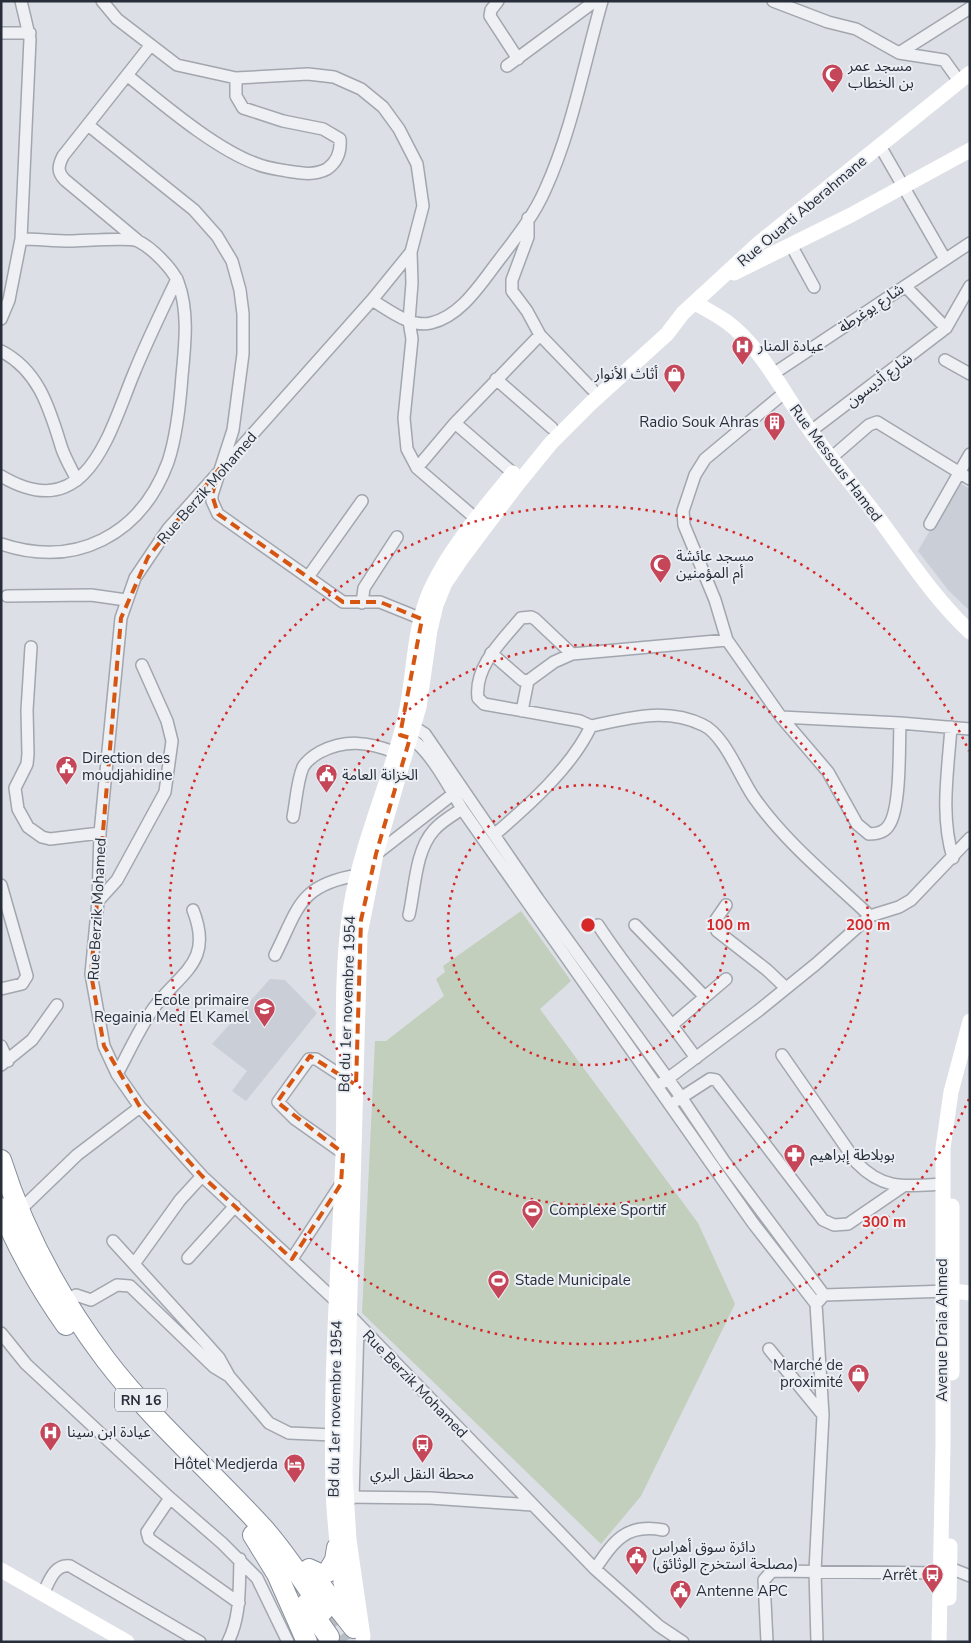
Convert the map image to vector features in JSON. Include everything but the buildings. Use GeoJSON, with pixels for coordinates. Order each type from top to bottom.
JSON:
{"type":"FeatureCollection","features":[{"type":"Feature","properties":{"kind":"highway","name":"RN 16"},"geometry":{"type":"LineString","coordinates":[[1,1160],[8,1218],[46,1296],[80,1345],[132,1407],[236,1514],[282,1568],[347,1633]]}},
{"type":"Feature","properties":{"kind":"highway","name":"RN 16"},"geometry":{"type":"LineString","coordinates":[[8,1218],[38,1253],[65,1300],[106,1360],[131,1390],[265,1530],[298,1572],[323,1612]]}},
{"type":"Feature","properties":{"kind":"highway"},"geometry":{"type":"LineString","coordinates":[[191,1452],[235,1485],[267,1516],[309,1569],[347,1633]]}},
{"type":"Feature","properties":{"kind":"highway"},"geometry":{"type":"LineString","coordinates":[[253,1535],[277,1574],[307,1642]]}},
{"type":"Feature","properties":{"kind":"highway"},"geometry":{"type":"LineString","coordinates":[[309,1569],[320,1574],[328,1572],[335,1560],[337,1548]]}},
{"type":"Feature","properties":{"kind":"street"},"geometry":{"type":"LineString","coordinates":[[1,318],[21,239],[30,33],[21,1]]}},
{"type":"Feature","properties":{"kind":"street"},"geometry":{"type":"LineString","coordinates":[[102,1],[117,19],[176,65],[236,78],[308,74],[334,77],[361,89],[383,107],[411,149],[421,181],[422,206],[411,252],[412,283],[409,321],[412,339],[404,429],[407,449],[417,468],[480,522]]}},
{"type":"Feature","properties":{"kind":"street"},"geometry":{"type":"LineString","coordinates":[[498,1],[491,10],[490,16],[518,59]]}},
{"type":"Feature","properties":{"kind":"street"},"geometry":{"type":"LineString","coordinates":[[507,66],[595,1]]}},
{"type":"Feature","properties":{"kind":"street"},"geometry":{"type":"LineString","coordinates":[[372,300],[409,321],[430,324],[445,317],[466,303],[545,192],[563,144],[602,1]]}},
{"type":"Feature","properties":{"kind":"street"},"geometry":{"type":"LineString","coordinates":[[773,1],[828,22],[856,29],[899,53],[944,60],[964,77]]}},
{"type":"Feature","properties":{"kind":"street"},"geometry":{"type":"LineString","coordinates":[[899,53],[970,8]]}},
{"type":"Feature","properties":{"kind":"street"},"geometry":{"type":"LineString","coordinates":[[1,34],[30,33]]}},
{"type":"Feature","properties":{"kind":"street"},"geometry":{"type":"LineString","coordinates":[[1,544],[41,553],[67,551],[102,542],[122,527],[145,503],[168,462],[176,426],[184,356],[184,301],[176,279],[158,257],[59,174],[58,166],[63,156],[150,46]]}},
{"type":"Feature","properties":{"kind":"street"},"geometry":{"type":"LineString","coordinates":[[128,76],[169,109],[235,154],[258,165],[310,174],[319,173],[330,166],[337,158],[340,139],[323,130],[283,121],[243,108],[236,96],[236,78]]}},
{"type":"Feature","properties":{"kind":"street","name":"Rue Ouarti Aberahmane"},"geometry":{"type":"LineString","coordinates":[[724,277],[759,243],[964,77]]}},
{"type":"Feature","properties":{"kind":"street"},"geometry":{"type":"LineString","coordinates":[[88,125],[194,210],[217,236],[232,261],[240,290],[243,314],[243,354],[233,430],[212,494],[212,501],[218,514],[343,602],[389,604],[422,619]]}},
{"type":"Feature","properties":{"kind":"street"},"geometry":{"type":"LineString","coordinates":[[880,146],[945,259]]}},
{"type":"Feature","properties":{"kind":"street"},"geometry":{"type":"LineString","coordinates":[[347,1633],[354,1322],[350,1081],[360,934],[376,854],[407,730],[422,689],[430,630],[436,605],[480,522],[595,399],[667,334],[689,308],[724,277],[904,187],[970,150]]}},
{"type":"Feature","properties":{"kind":"street"},"geometry":{"type":"LineString","coordinates":[[528,218],[528,238],[512,280],[512,291],[527,311],[540,334],[592,389]]}},
{"type":"Feature","properties":{"kind":"street"},"geometry":{"type":"LineString","coordinates":[[21,239],[137,240]]}},
{"type":"Feature","properties":{"kind":"street","name":"شارع يوغرطة"},"geometry":{"type":"LineString","coordinates":[[773,374],[970,243]]}},
{"type":"Feature","properties":{"kind":"street"},"geometry":{"type":"LineString","coordinates":[[791,245],[814,287]]}},
{"type":"Feature","properties":{"kind":"street","name":"Rue Berzik Mohamed"},"geometry":{"type":"LineString","coordinates":[[411,252],[372,300],[261,427],[220,468],[168,529],[135,578],[126,600],[121,618],[100,833],[98,901],[91,974],[104,1046],[117,1074],[140,1107],[202,1176],[337,1302],[354,1322],[595,1569],[659,1626],[680,1641]]}},
{"type":"Feature","properties":{"kind":"street"},"geometry":{"type":"LineString","coordinates":[[1,476],[29,487],[46,491],[66,486],[77,480],[103,451],[134,372],[176,279]]}},
{"type":"Feature","properties":{"kind":"street"},"geometry":{"type":"LineString","coordinates":[[905,286],[946,328],[970,286]]}},
{"type":"Feature","properties":{"kind":"street","name":"Rue Messous Hamed"},"geometry":{"type":"LineString","coordinates":[[689,308],[735,329],[773,374],[811,431],[867,503],[926,585],[953,617],[970,632]]}},
{"type":"Feature","properties":{"kind":"street","name":"Bd du 1er novembre 1954"},"geometry":{"type":"LineString","coordinates":[[347,1633],[337,1548],[333,1435],[341,1184],[350,1081],[346,948],[359,871],[394,752],[407,730],[422,619],[429,592],[438,574],[480,522],[513,473],[552,428],[592,389],[660,329],[689,308]]}},
{"type":"Feature","properties":{"kind":"street","name":"شارع أديسون"},"geometry":{"type":"LineString","coordinates":[[811,431],[946,328]]}},
{"type":"Feature","properties":{"kind":"street"},"geometry":{"type":"LineString","coordinates":[[417,468],[454,423],[540,334]]}},
{"type":"Feature","properties":{"kind":"street"},"geometry":{"type":"LineString","coordinates":[[1,351],[25,368],[43,394],[57,428],[62,450],[77,480]]}},
{"type":"Feature","properties":{"kind":"street"},"geometry":{"type":"LineString","coordinates":[[945,360],[970,374]]}},
{"type":"Feature","properties":{"kind":"street"},"geometry":{"type":"LineString","coordinates":[[496,379],[552,428]]}},
{"type":"Feature","properties":{"kind":"street"},"geometry":{"type":"LineString","coordinates":[[784,393],[705,459],[695,475],[683,511],[684,525],[715,600],[727,640],[781,717],[828,772],[857,824],[869,834],[876,834],[886,829],[892,817],[896,797],[900,723]]}},
{"type":"Feature","properties":{"kind":"street"},"geometry":{"type":"LineString","coordinates":[[831,458],[869,425],[878,422],[970,479]]}},
{"type":"Feature","properties":{"kind":"street"},"geometry":{"type":"LineString","coordinates":[[454,423],[513,473]]}},
{"type":"Feature","properties":{"kind":"street"},"geometry":{"type":"LineString","coordinates":[[930,524],[970,454]]}},
{"type":"Feature","properties":{"kind":"street"},"geometry":{"type":"LineString","coordinates":[[308,577],[362,501]]}},
{"type":"Feature","properties":{"kind":"street"},"geometry":{"type":"LineString","coordinates":[[362,603],[364,588],[397,537]]}},
{"type":"Feature","properties":{"kind":"street"},"geometry":{"type":"LineString","coordinates":[[8,596],[91,596],[126,600]]}},
{"type":"Feature","properties":{"kind":"street"},"geometry":{"type":"LineString","coordinates":[[572,654],[534,619],[526,616],[522,618],[491,653],[481,675],[478,698],[484,704],[580,722],[591,726],[657,714],[692,720],[705,726],[716,735],[768,817],[870,916]]}},
{"type":"Feature","properties":{"kind":"street"},"geometry":{"type":"LineString","coordinates":[[522,711],[528,681],[554,662],[572,654],[727,640]]}},
{"type":"Feature","properties":{"kind":"street"},"geometry":{"type":"LineString","coordinates":[[31,647],[27,710],[27,764],[15,788],[18,809],[28,827],[42,837],[50,839],[100,833]]}},
{"type":"Feature","properties":{"kind":"street"},"geometry":{"type":"LineString","coordinates":[[491,653],[522,680],[528,681]]}},
{"type":"Feature","properties":{"kind":"street"},"geometry":{"type":"LineString","coordinates":[[98,901],[117,880],[164,792],[166,784],[172,741],[170,731],[142,665]]}},
{"type":"Feature","properties":{"kind":"street"},"geometry":{"type":"LineString","coordinates":[[781,717],[900,723],[970,729]]}},
{"type":"Feature","properties":{"kind":"street"},"geometry":{"type":"LineString","coordinates":[[494,835],[537,796],[582,745],[591,726]]}},
{"type":"Feature","properties":{"kind":"street"},"geometry":{"type":"LineString","coordinates":[[951,727],[945,799],[946,838],[952,858]]}},
{"type":"Feature","properties":{"kind":"street"},"geometry":{"type":"LineString","coordinates":[[407,730],[425,753],[462,809],[753,1223],[816,1304],[823,1415],[815,1571],[817,1642]]}},
{"type":"Feature","properties":{"kind":"street"},"geometry":{"type":"LineString","coordinates":[[407,730],[425,734],[724,1161],[824,1294]]}},
{"type":"Feature","properties":{"kind":"street"},"geometry":{"type":"LineString","coordinates":[[293,817],[303,768],[311,757],[331,747],[349,743],[374,745],[394,752]]}},
{"type":"Feature","properties":{"kind":"street"},"geometry":{"type":"LineString","coordinates":[[275,955],[302,902],[310,892],[333,879],[359,871],[376,854],[453,794]]}},
{"type":"Feature","properties":{"kind":"street"},"geometry":{"type":"LineString","coordinates":[[409,915],[421,856],[428,839],[440,824],[462,809]]}},
{"type":"Feature","properties":{"kind":"street"},"geometry":{"type":"LineString","coordinates":[[657,1087],[786,988],[870,916],[900,907],[911,900],[970,838]]}},
{"type":"Feature","properties":{"kind":"street"},"geometry":{"type":"LineString","coordinates":[[1,885],[27,976],[22,984],[1,989]]}},
{"type":"Feature","properties":{"kind":"street"},"geometry":{"type":"LineString","coordinates":[[726,905],[715,921],[717,931],[768,970],[786,988]]}},
{"type":"Feature","properties":{"kind":"street"},"geometry":{"type":"LineString","coordinates":[[117,1074],[146,1019],[187,972],[195,958],[201,934],[193,910]]}},
{"type":"Feature","properties":{"kind":"street"},"geometry":{"type":"LineString","coordinates":[[598,925],[624,966],[672,1024],[696,1058]]}},
{"type":"Feature","properties":{"kind":"street"},"geometry":{"type":"LineString","coordinates":[[635,925],[704,997]]}},
{"type":"Feature","properties":{"kind":"street"},"geometry":{"type":"LineString","coordinates":[[672,1024],[726,979]]}},
{"type":"Feature","properties":{"kind":"street"},"geometry":{"type":"LineString","coordinates":[[1,1046],[4,1063],[32,1040],[57,1004]]}},
{"type":"Feature","properties":{"kind":"street","name":"Avenue Draia Ahmed"},"geometry":{"type":"LineString","coordinates":[[947,1291],[942,1184],[943,1139],[959,1055],[970,1021]]}},
{"type":"Feature","properties":{"kind":"street","name":"Avenue Draia Ahmed"},"geometry":{"type":"LineString","coordinates":[[949,1642],[945,1570],[947,1291],[952,1136],[957,1104],[970,1052]]}},
{"type":"Feature","properties":{"kind":"street"},"geometry":{"type":"LineString","coordinates":[[782,1055],[857,1163],[875,1179],[902,1187],[942,1184]]}},
{"type":"Feature","properties":{"kind":"street"},"geometry":{"type":"LineString","coordinates":[[343,1153],[295,1119],[278,1102],[309,1059],[316,1059],[350,1081]]}},
{"type":"Feature","properties":{"kind":"street"},"geometry":{"type":"LineString","coordinates":[[670,1105],[710,1079],[716,1080],[823,1220],[828,1223],[842,1226],[848,1224],[902,1187]]}},
{"type":"Feature","properties":{"kind":"street"},"geometry":{"type":"LineString","coordinates":[[8,1218],[76,1155],[140,1107]]}},
{"type":"Feature","properties":{"kind":"street"},"geometry":{"type":"LineString","coordinates":[[134,1264],[202,1176]]}},
{"type":"Feature","properties":{"kind":"street"},"geometry":{"type":"LineString","coordinates":[[292,1259],[341,1184]]}},
{"type":"Feature","properties":{"kind":"street"},"geometry":{"type":"LineString","coordinates":[[188,1258],[235,1206]]}},
{"type":"Feature","properties":{"kind":"street"},"geometry":{"type":"LineString","coordinates":[[113,1241],[219,1358],[229,1376],[266,1419],[278,1429],[299,1435],[333,1435]]}},
{"type":"Feature","properties":{"kind":"street"},"geometry":{"type":"LineString","coordinates":[[65,1300],[76,1295],[91,1300],[117,1285],[126,1284],[214,1367],[229,1376]]}},
{"type":"Feature","properties":{"kind":"street"},"geometry":{"type":"LineString","coordinates":[[816,1304],[824,1294],[947,1291],[970,1293]]}},
{"type":"Feature","properties":{"kind":"street"},"geometry":{"type":"LineString","coordinates":[[168,1322],[178,1311]]}},
{"type":"Feature","properties":{"kind":"street"},"geometry":{"type":"LineString","coordinates":[[1,1333],[26,1364],[170,1498],[240,1559],[257,1578],[280,1620],[288,1642]]}},
{"type":"Feature","properties":{"kind":"street"},"geometry":{"type":"LineString","coordinates":[[769,1349],[823,1415]]}},
{"type":"Feature","properties":{"kind":"street"},"geometry":{"type":"LineString","coordinates":[[170,1498],[149,1527],[147,1532],[149,1539],[239,1603]]}},
{"type":"Feature","properties":{"kind":"street"},"geometry":{"type":"LineString","coordinates":[[349,1498],[430,1498],[532,1505]]}},
{"type":"Feature","properties":{"kind":"street"},"geometry":{"type":"LineString","coordinates":[[595,1569],[621,1535],[640,1528],[663,1530]]}},
{"type":"Feature","properties":{"kind":"street"},"geometry":{"type":"LineString","coordinates":[[228,1642],[233,1632],[239,1603],[240,1559]]}},
{"type":"Feature","properties":{"kind":"street"},"geometry":{"type":"LineString","coordinates":[[43,1594],[56,1570],[61,1567],[70,1566],[200,1642]]}},
{"type":"Feature","properties":{"kind":"street"},"geometry":{"type":"LineString","coordinates":[[1,1570],[127,1642]]}},
{"type":"Feature","properties":{"kind":"street"},"geometry":{"type":"LineString","coordinates":[[767,1642],[764,1580],[767,1574],[772,1571],[945,1570],[970,1576]]}},
{"type":"Feature","properties":{"kind":"street","name":"Avenue Draia Ahmed"},"geometry":{"type":"LineString","coordinates":[[939,1642],[945,1570]]}},
{"type":"Feature","properties":{"kind":"highlighted area"},"geometry":{"type":"Polygon","coordinates":[[[220,468],[212,495],[218,514],[343,602],[380,602],[422,619],[400,735],[410,738],[376,854],[361,920],[356,1085],[310,1056],[277,1102],[343,1153],[341,1184],[292,1259],[202,1176],[140,1107],[104,1046],[91,974],[121,618],[148,557],[220,468]]]}},
{"type":"Feature","properties":{"kind":"shaded area"},"geometry":{"type":"Polygon","coordinates":[[[958,482],[970,489],[970,611],[949,591],[918,551],[958,482]]]}},
{"type":"Feature","properties":{"kind":"shaded area","name":"Ecole primaire Regainia Med El Kamel"},"geometry":{"type":"Polygon","coordinates":[[[270,979],[285,980],[317,1013],[246,1101],[232,1091],[247,1071],[212,1044],[270,979]]]}},
{"type":"Feature","properties":{"kind":"green space","name":"Complexe Sportif"},"geometry":{"type":"Polygon","coordinates":[[[521,911],[571,981],[540,1009],[698,1223],[735,1304],[641,1496],[601,1544],[362,1313],[375,1041],[386,1041],[444,996],[436,979],[445,972],[443,966],[521,911]]]}},
{"type":"Feature","properties":{"kind":"tunnel"},"geometry":{"type":"LineString","coordinates":[[323,1611],[345,1642]]}},
{"type":"Feature","properties":{"kind":"place","name":"مسجد عمر بن الخطاب"},"geometry":{"type":"Point","coordinates":[832,94]}},
{"type":"Feature","properties":{"kind":"place","name":"عيادة المنار"},"geometry":{"type":"Point","coordinates":[742,365]}},
{"type":"Feature","properties":{"kind":"place","name":"أثاث الأنوار"},"geometry":{"type":"Point","coordinates":[674,393]}},
{"type":"Feature","properties":{"kind":"place","name":"Radio Souk Ahras"},"geometry":{"type":"Point","coordinates":[775,441]}},
{"type":"Feature","properties":{"kind":"place","name":"مسجد عائشة أم المؤمنين"},"geometry":{"type":"Point","coordinates":[660,584]}},
{"type":"Feature","properties":{"kind":"place","name":"Direction des moudjahidine"},"geometry":{"type":"Point","coordinates":[66,786]}},
{"type":"Feature","properties":{"kind":"place","name":"الخزانة العامة"},"geometry":{"type":"Point","coordinates":[326,794]}},
{"type":"Feature","properties":{"kind":"place","name":"Ecole primaire Regainia Med El Kamel"},"geometry":{"type":"Point","coordinates":[265,1028]}},
{"type":"Feature","properties":{"kind":"place","name":"بوبلاطة إبراهيم"},"geometry":{"type":"Point","coordinates":[794,1174]}},
{"type":"Feature","properties":{"kind":"place","name":"Complexe Sportif"},"geometry":{"type":"Point","coordinates":[533,1229]}},
{"type":"Feature","properties":{"kind":"place","name":"Stade Municipale"},"geometry":{"type":"Point","coordinates":[499,1299]}},
{"type":"Feature","properties":{"kind":"place","name":"Marché de proximité"},"geometry":{"type":"Point","coordinates":[859,1393]}},
{"type":"Feature","properties":{"kind":"place","name":"عيادة ابن سينا"},"geometry":{"type":"Point","coordinates":[51,1451]}},
{"type":"Feature","properties":{"kind":"place","name":"محطة النقل البري"},"geometry":{"type":"Point","coordinates":[422,1464]}},
{"type":"Feature","properties":{"kind":"place","name":"Hôtel Medjerda"},"geometry":{"type":"Point","coordinates":[294,1483]}},
{"type":"Feature","properties":{"kind":"place","name":"دائرة سوق أهراس (مصلحة استخرج الوثائق)"},"geometry":{"type":"Point","coordinates":[636,1575]}},
{"type":"Feature","properties":{"kind":"place","name":"Arrêt"},"geometry":{"type":"Point","coordinates":[933,1594]}},
{"type":"Feature","properties":{"kind":"place","name":"Antenne APC"},"geometry":{"type":"Point","coordinates":[680,1610]}}]}
